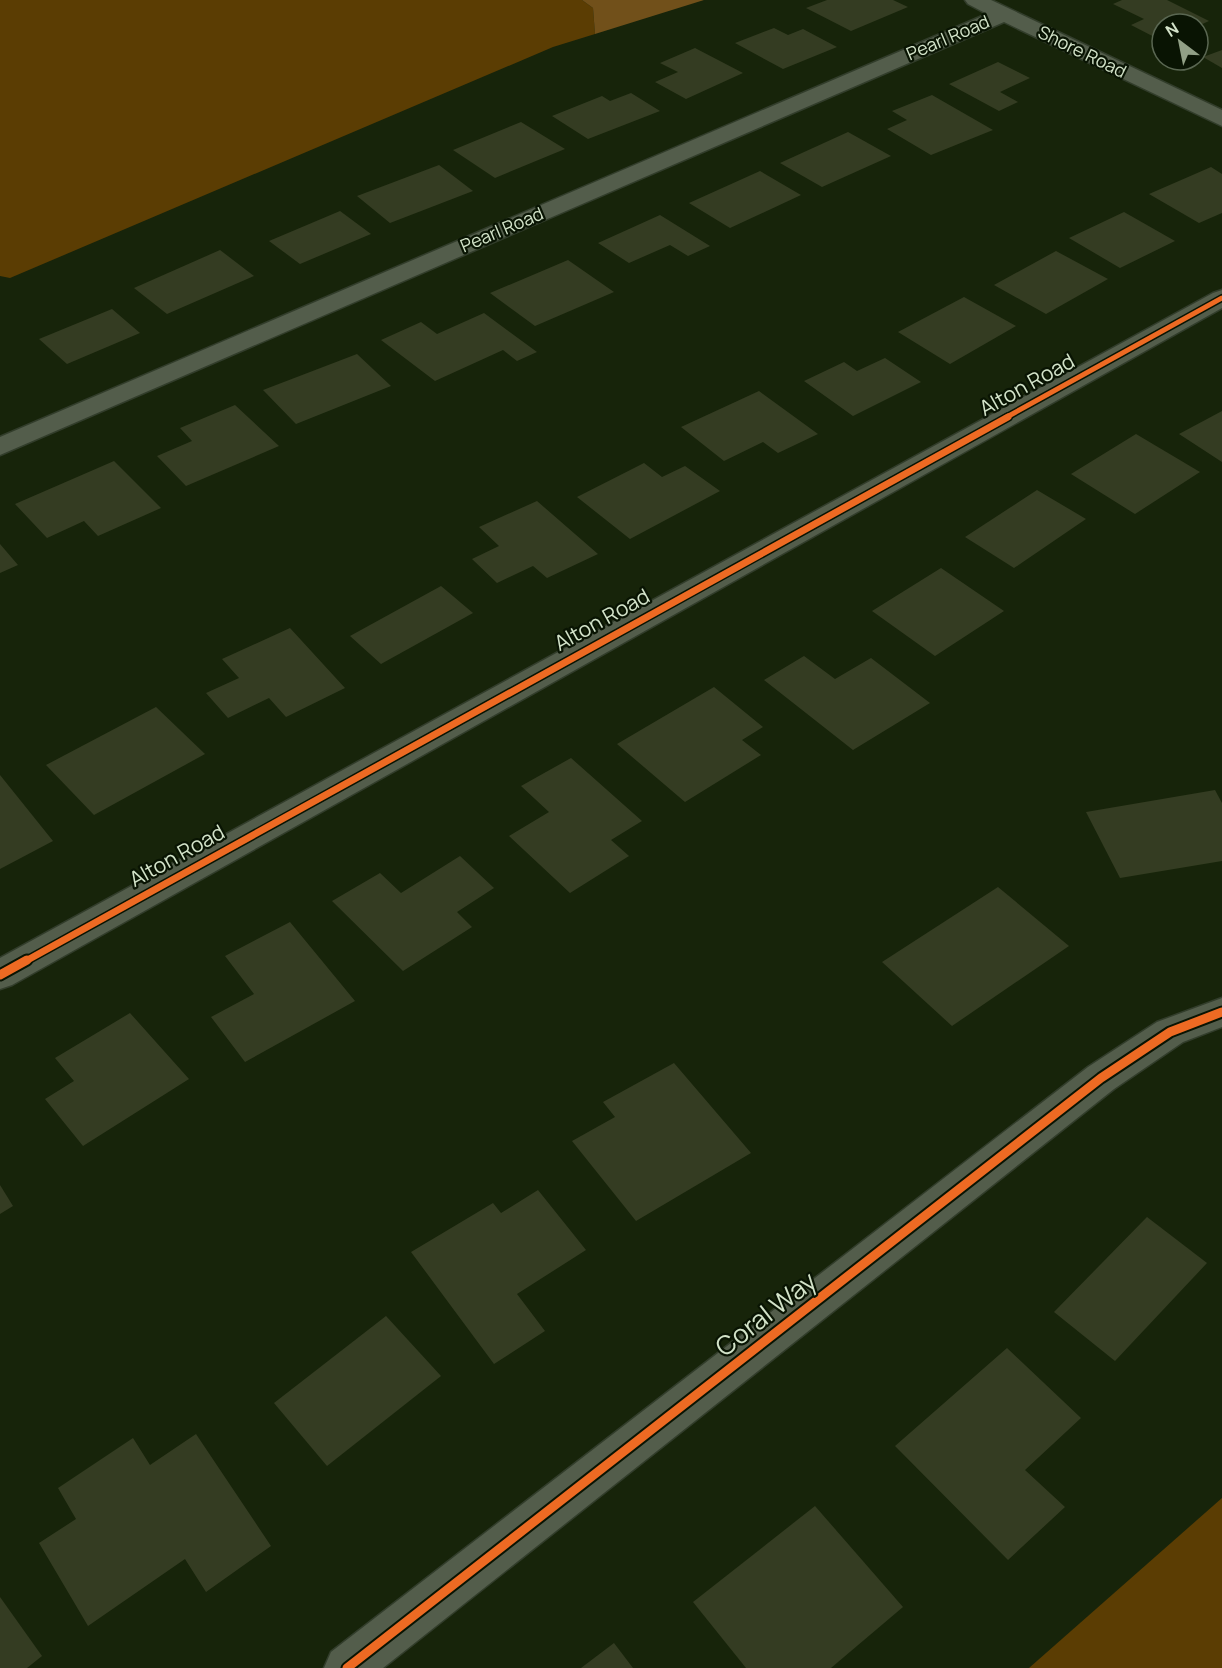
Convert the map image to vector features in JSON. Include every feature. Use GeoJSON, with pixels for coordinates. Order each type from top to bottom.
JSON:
{"type":"FeatureCollection","features":[{"type":"Feature","properties":{"kind":"street","name":"Shore Road"},"geometry":{"type":"LineString","coordinates":[[975,0],[1222,119]]}},
{"type":"Feature","properties":{"kind":"street","name":"Pearl Road"},"geometry":{"type":"LineString","coordinates":[[0,447],[1004,14]]}},
{"type":"Feature","properties":{"kind":"street","name":"Alton Road"},"geometry":{"type":"LineString","coordinates":[[0,975],[1222,298]]}},
{"type":"Feature","properties":{"kind":"street","name":"Coral Way"},"geometry":{"type":"LineString","coordinates":[[347,1668],[1101,1078],[1170,1032],[1222,1012]]}},
{"type":"Feature","properties":{"kind":"shaded area"},"geometry":{"type":"Polygon","coordinates":[[[0,0],[582,0],[593,8],[595,34],[553,47],[10,278],[0,276],[0,0]]]}},
{"type":"Feature","properties":{"kind":"shaded area"},"geometry":{"type":"Polygon","coordinates":[[[582,0],[704,0],[595,34],[593,8],[582,0]]]}},
{"type":"Feature","properties":{"kind":"shaded area"},"geometry":{"type":"Polygon","coordinates":[[[1222,1498],[1222,1668],[1029,1668],[1222,1498]]]}},
{"type":"Feature","properties":{"kind":"building"},"geometry":{"type":"Polygon","coordinates":[[[827,0],[893,0],[908,7],[851,31],[806,8],[827,0]]]}},
{"type":"Feature","properties":{"kind":"building"},"geometry":{"type":"Polygon","coordinates":[[[1122,0],[1167,0],[1191,12],[1150,12],[1150,35],[1131,25],[1144,19],[1113,4],[1122,0]]]}},
{"type":"Feature","properties":{"kind":"building"},"geometry":{"type":"Polygon","coordinates":[[[774,28],[788,35],[803,29],[837,47],[783,69],[735,43],[774,28]]]}},
{"type":"Feature","properties":{"kind":"building"},"geometry":{"type":"Polygon","coordinates":[[[695,48],[743,73],[686,99],[655,82],[678,72],[660,63],[695,48]]]}},
{"type":"Feature","properties":{"kind":"building"},"geometry":{"type":"Polygon","coordinates":[[[1222,50],[1222,68],[1210,61],[1210,54],[1222,50]]]}},
{"type":"Feature","properties":{"kind":"building"},"geometry":{"type":"Polygon","coordinates":[[[998,62],[1030,78],[1000,92],[1018,102],[999,111],[949,84],[998,62]]]}},
{"type":"Feature","properties":{"kind":"building"},"geometry":{"type":"Polygon","coordinates":[[[631,93],[660,111],[588,139],[552,116],[602,96],[610,101],[631,93]]]}},
{"type":"Feature","properties":{"kind":"building"},"geometry":{"type":"Polygon","coordinates":[[[932,95],[993,130],[931,155],[887,129],[907,120],[892,111],[932,95]]]}},
{"type":"Feature","properties":{"kind":"building"},"geometry":{"type":"Polygon","coordinates":[[[521,122],[565,149],[495,178],[453,150],[521,122]]]}},
{"type":"Feature","properties":{"kind":"building"},"geometry":{"type":"Polygon","coordinates":[[[848,132],[891,156],[822,187],[780,163],[848,132]]]}},
{"type":"Feature","properties":{"kind":"building"},"geometry":{"type":"Polygon","coordinates":[[[439,165],[473,191],[390,223],[357,196],[439,165]]]}},
{"type":"Feature","properties":{"kind":"building"},"geometry":{"type":"Polygon","coordinates":[[[1211,167],[1222,174],[1222,213],[1199,223],[1149,194],[1211,167]]]}},
{"type":"Feature","properties":{"kind":"building"},"geometry":{"type":"Polygon","coordinates":[[[760,171],[801,195],[730,228],[689,203],[760,171]]]}},
{"type":"Feature","properties":{"kind":"building"},"geometry":{"type":"Polygon","coordinates":[[[340,211],[371,234],[300,264],[269,241],[340,211]]]}},
{"type":"Feature","properties":{"kind":"building"},"geometry":{"type":"Polygon","coordinates":[[[1124,212],[1175,241],[1120,268],[1069,238],[1124,212]]]}},
{"type":"Feature","properties":{"kind":"building"},"geometry":{"type":"Polygon","coordinates":[[[660,215],[710,246],[688,256],[670,245],[629,263],[598,243],[660,215]]]}},
{"type":"Feature","properties":{"kind":"building"},"geometry":{"type":"Polygon","coordinates":[[[220,250],[254,276],[167,314],[134,288],[220,250]]]}},
{"type":"Feature","properties":{"kind":"building"},"geometry":{"type":"Polygon","coordinates":[[[1056,251],[1108,279],[1046,314],[994,285],[1056,251]]]}},
{"type":"Feature","properties":{"kind":"building"},"geometry":{"type":"Polygon","coordinates":[[[568,260],[614,292],[535,326],[490,293],[568,260]]]}},
{"type":"Feature","properties":{"kind":"building"},"geometry":{"type":"Polygon","coordinates":[[[964,297],[1016,326],[950,364],[898,332],[964,297]]]}},
{"type":"Feature","properties":{"kind":"building"},"geometry":{"type":"Polygon","coordinates":[[[112,309],[140,333],[67,364],[39,339],[112,309]]]}},
{"type":"Feature","properties":{"kind":"building"},"geometry":{"type":"Polygon","coordinates":[[[484,313],[537,352],[517,361],[503,350],[435,381],[381,340],[421,322],[437,334],[484,313]]]}},
{"type":"Feature","properties":{"kind":"building"},"geometry":{"type":"Polygon","coordinates":[[[357,354],[391,386],[296,424],[263,390],[357,354]]]}},
{"type":"Feature","properties":{"kind":"building"},"geometry":{"type":"Polygon","coordinates":[[[885,358],[921,382],[853,416],[804,381],[844,362],[857,371],[885,358]]]}},
{"type":"Feature","properties":{"kind":"building"},"geometry":{"type":"Polygon","coordinates":[[[759,391],[818,434],[778,453],[763,442],[724,461],[681,427],[759,391]]]}},
{"type":"Feature","properties":{"kind":"building"},"geometry":{"type":"Polygon","coordinates":[[[235,405],[279,446],[186,486],[157,456],[192,441],[180,428],[235,405]]]}},
{"type":"Feature","properties":{"kind":"building"},"geometry":{"type":"Polygon","coordinates":[[[1222,411],[1222,462],[1179,434],[1222,411]]]}},
{"type":"Feature","properties":{"kind":"building"},"geometry":{"type":"Polygon","coordinates":[[[1136,434],[1200,472],[1135,514],[1071,474],[1136,434]]]}},
{"type":"Feature","properties":{"kind":"building"},"geometry":{"type":"Polygon","coordinates":[[[114,461],[161,508],[98,536],[84,521],[47,538],[15,504],[114,461]]]}},
{"type":"Feature","properties":{"kind":"building"},"geometry":{"type":"Polygon","coordinates":[[[644,463],[662,477],[685,466],[720,491],[630,539],[577,497],[644,463]]]}},
{"type":"Feature","properties":{"kind":"building"},"geometry":{"type":"Polygon","coordinates":[[[1037,490],[1086,519],[1014,568],[965,537],[1037,490]]]}},
{"type":"Feature","properties":{"kind":"building"},"geometry":{"type":"Polygon","coordinates":[[[537,501],[598,554],[547,578],[533,566],[497,583],[472,559],[499,546],[479,527],[537,501]]]}},
{"type":"Feature","properties":{"kind":"building"},"geometry":{"type":"Polygon","coordinates":[[[0,544],[18,565],[0,573],[0,544]]]}},
{"type":"Feature","properties":{"kind":"building"},"geometry":{"type":"Polygon","coordinates":[[[941,568],[1004,611],[935,656],[872,611],[941,568]]]}},
{"type":"Feature","properties":{"kind":"building"},"geometry":{"type":"Polygon","coordinates":[[[441,586],[473,613],[381,664],[350,636],[441,586]]]}},
{"type":"Feature","properties":{"kind":"building"},"geometry":{"type":"Polygon","coordinates":[[[290,628],[345,688],[286,717],[269,698],[228,718],[206,693],[239,678],[222,659],[290,628]]]}},
{"type":"Feature","properties":{"kind":"building"},"geometry":{"type":"Polygon","coordinates":[[[804,656],[835,679],[871,658],[930,703],[853,750],[764,680],[804,656]]]}},
{"type":"Feature","properties":{"kind":"building"},"geometry":{"type":"Polygon","coordinates":[[[714,687],[763,727],[742,740],[761,755],[685,802],[617,744],[714,687]]]}},
{"type":"Feature","properties":{"kind":"building"},"geometry":{"type":"Polygon","coordinates":[[[156,707],[205,754],[94,815],[46,765],[156,707]]]}},
{"type":"Feature","properties":{"kind":"building"},"geometry":{"type":"Polygon","coordinates":[[[571,758],[642,821],[611,840],[629,856],[570,893],[509,836],[549,812],[521,786],[571,758]]]}},
{"type":"Feature","properties":{"kind":"building"},"geometry":{"type":"Polygon","coordinates":[[[0,775],[53,841],[0,869],[0,775]]]}},
{"type":"Feature","properties":{"kind":"building"},"geometry":{"type":"Polygon","coordinates":[[[1215,790],[1222,803],[1222,861],[1120,878],[1086,812],[1215,790]]]}},
{"type":"Feature","properties":{"kind":"building"},"geometry":{"type":"Polygon","coordinates":[[[460,856],[494,888],[457,912],[472,927],[403,971],[332,901],[380,873],[401,893],[460,856]]]}},
{"type":"Feature","properties":{"kind":"building"},"geometry":{"type":"Polygon","coordinates":[[[998,887],[1069,946],[952,1026],[882,962],[998,887]]]}},
{"type":"Feature","properties":{"kind":"building"},"geometry":{"type":"Polygon","coordinates":[[[290,922],[355,1001],[245,1062],[211,1017],[254,994],[225,956],[290,922]]]}},
{"type":"Feature","properties":{"kind":"building"},"geometry":{"type":"Polygon","coordinates":[[[130,1013],[189,1079],[83,1146],[45,1099],[74,1081],[55,1058],[130,1013]]]}},
{"type":"Feature","properties":{"kind":"building"},"geometry":{"type":"Polygon","coordinates":[[[674,1063],[751,1153],[636,1221],[572,1141],[615,1117],[603,1102],[674,1063]]]}},
{"type":"Feature","properties":{"kind":"building"},"geometry":{"type":"Polygon","coordinates":[[[0,1185],[13,1206],[0,1214],[0,1185]]]}},
{"type":"Feature","properties":{"kind":"building"},"geometry":{"type":"Polygon","coordinates":[[[538,1190],[586,1250],[517,1294],[545,1331],[494,1364],[411,1252],[493,1203],[501,1213],[538,1190]]]}},
{"type":"Feature","properties":{"kind":"building"},"geometry":{"type":"Polygon","coordinates":[[[1147,1217],[1207,1263],[1115,1361],[1054,1312],[1147,1217]]]}},
{"type":"Feature","properties":{"kind":"building"},"geometry":{"type":"Polygon","coordinates":[[[386,1316],[441,1376],[327,1466],[274,1403],[386,1316]]]}},
{"type":"Feature","properties":{"kind":"building"},"geometry":{"type":"Polygon","coordinates":[[[1007,1348],[1081,1418],[1025,1470],[1065,1507],[1008,1560],[895,1446],[1007,1348]]]}},
{"type":"Feature","properties":{"kind":"building"},"geometry":{"type":"Polygon","coordinates":[[[196,1434],[271,1546],[206,1592],[185,1559],[88,1626],[39,1543],[76,1519],[58,1488],[133,1438],[150,1465],[196,1434]]]}},
{"type":"Feature","properties":{"kind":"building"},"geometry":{"type":"Polygon","coordinates":[[[815,1506],[903,1607],[831,1668],[746,1668],[693,1602],[815,1506]]]}},
{"type":"Feature","properties":{"kind":"building"},"geometry":{"type":"Polygon","coordinates":[[[0,1597],[42,1656],[27,1668],[0,1668],[0,1597]]]}},
{"type":"Feature","properties":{"kind":"building"},"geometry":{"type":"Polygon","coordinates":[[[614,1643],[633,1668],[581,1668],[614,1643]]]}},
{"type":"Feature","properties":{"kind":"cycle path"},"geometry":{"type":"LineString","coordinates":[[0,975],[1222,298]]}},
{"type":"Feature","properties":{"kind":"cycle path"},"geometry":{"type":"LineString","coordinates":[[347,1668],[1101,1078],[1170,1032],[1222,1012]]}}]}
